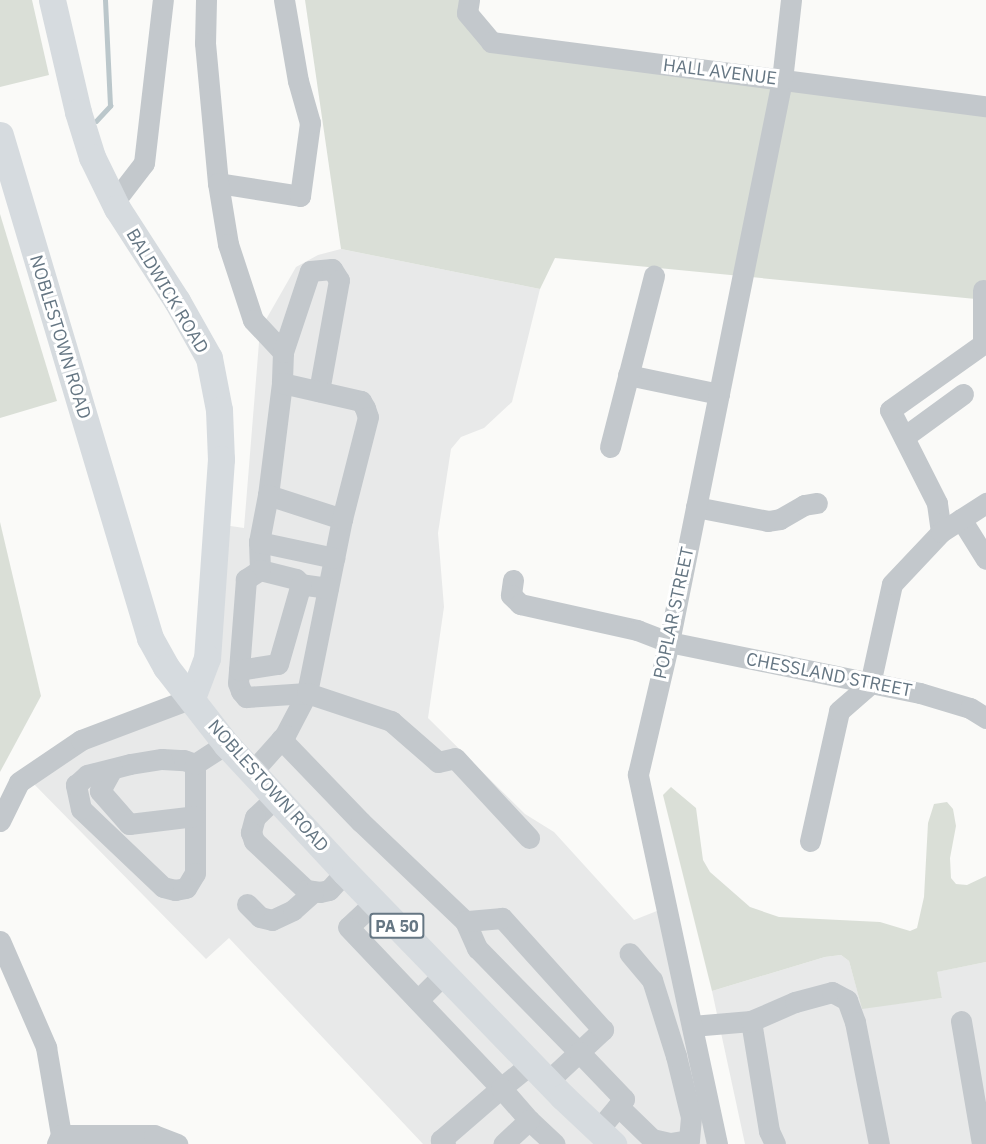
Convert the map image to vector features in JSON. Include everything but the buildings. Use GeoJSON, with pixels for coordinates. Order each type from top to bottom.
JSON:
{"type":"FeatureCollection","features":[{"type":"Feature","properties":{"kind":"main road","name":"BALDWICK ROAD"},"geometry":{"type":"LineString","coordinates":[[52,0],[78,112],[93,157],[114,202],[177,301],[208,358],[219,410],[221,459],[207,658],[192,698]]}},
{"type":"Feature","properties":{"kind":"main road","name":"NOBLESTOWN ROAD"},"geometry":{"type":"LineString","coordinates":[[0,135],[150,638],[166,667],[226,744],[345,872],[607,1140]]}},
{"type":"Feature","properties":{"kind":"street"},"geometry":{"type":"LineString","coordinates":[[114,202],[144,163],[163,0]]}},
{"type":"Feature","properties":{"kind":"street"},"geometry":{"type":"LineString","coordinates":[[206,0],[205,43],[213,133],[228,244],[253,320],[283,352]]}},
{"type":"Feature","properties":{"kind":"street"},"geometry":{"type":"LineString","coordinates":[[219,183],[300,196],[310,123],[298,81],[284,0]]}},
{"type":"Feature","properties":{"kind":"street","name":"POPLAR STREET"},"geometry":{"type":"LineString","coordinates":[[717,1144],[697,1100],[692,1026],[638,774],[669,642],[782,80],[791,0]]}},
{"type":"Feature","properties":{"kind":"street","name":"HALL AVENUE"},"geometry":{"type":"LineString","coordinates":[[468,6],[491,42],[986,106]]}},
{"type":"Feature","properties":{"kind":"street"},"geometry":{"type":"LineString","coordinates":[[260,570],[259,542],[268,495],[282,383],[283,352],[310,271],[332,269],[339,280],[319,391]]}},
{"type":"Feature","properties":{"kind":"street"},"geometry":{"type":"LineString","coordinates":[[610,447],[654,276]]}},
{"type":"Feature","properties":{"kind":"street"},"geometry":{"type":"LineString","coordinates":[[941,532],[937,503],[890,410],[983,344],[983,290]]}},
{"type":"Feature","properties":{"kind":"street"},"geometry":{"type":"LineString","coordinates":[[628,375],[719,394]]}},
{"type":"Feature","properties":{"kind":"street"},"geometry":{"type":"LineString","coordinates":[[252,772],[281,739],[307,693],[342,519],[368,417],[361,401],[282,383]]}},
{"type":"Feature","properties":{"kind":"street"},"geometry":{"type":"LineString","coordinates":[[904,436],[963,394]]}},
{"type":"Feature","properties":{"kind":"street"},"geometry":{"type":"LineString","coordinates":[[268,495],[342,519]]}},
{"type":"Feature","properties":{"kind":"street"},"geometry":{"type":"LineString","coordinates":[[696,507],[768,521],[780,519],[804,506],[817,503]]}},
{"type":"Feature","properties":{"kind":"street"},"geometry":{"type":"LineString","coordinates":[[810,840],[839,711],[870,684],[892,584],[941,532],[986,503]]}},
{"type":"Feature","properties":{"kind":"street"},"geometry":{"type":"LineString","coordinates":[[961,519],[986,559]]}},
{"type":"Feature","properties":{"kind":"street"},"geometry":{"type":"LineString","coordinates":[[259,542],[334,558]]}},
{"type":"Feature","properties":{"kind":"street"},"geometry":{"type":"LineString","coordinates":[[328,588],[301,584],[296,579],[260,570],[246,579],[238,683],[246,697],[307,693],[391,722],[438,762],[455,758],[529,838]]}},
{"type":"Feature","properties":{"kind":"street","name":"CHESSLAND STREET"},"geometry":{"type":"LineString","coordinates":[[513,580],[511,595],[520,604],[637,630],[669,642],[920,693],[970,708],[986,718]]}},
{"type":"Feature","properties":{"kind":"street"},"geometry":{"type":"LineString","coordinates":[[239,670],[278,664],[301,584]]}},
{"type":"Feature","properties":{"kind":"street"},"geometry":{"type":"LineString","coordinates":[[0,821],[20,782],[71,746],[81,740],[192,698]]}},
{"type":"Feature","properties":{"kind":"street"},"geometry":{"type":"LineString","coordinates":[[281,739],[361,822],[465,921],[477,948],[624,1098],[618,1106],[607,1140]]}},
{"type":"Feature","properties":{"kind":"street"},"geometry":{"type":"LineString","coordinates":[[195,764],[226,744]]}},
{"type":"Feature","properties":{"kind":"street"},"geometry":{"type":"LineString","coordinates":[[71,746],[102,774]]}},
{"type":"Feature","properties":{"kind":"street"},"geometry":{"type":"LineString","coordinates":[[162,759],[184,760],[195,764],[195,873],[186,888],[175,890],[163,887],[81,809],[76,785],[102,774],[162,759]]}},
{"type":"Feature","properties":{"kind":"street"},"geometry":{"type":"LineString","coordinates":[[102,774],[100,791],[129,824],[195,822]]}},
{"type":"Feature","properties":{"kind":"street"},"geometry":{"type":"LineString","coordinates":[[276,797],[255,817],[251,832],[254,841],[299,887],[313,892],[329,890],[345,872]]}},
{"type":"Feature","properties":{"kind":"street"},"geometry":{"type":"LineString","coordinates":[[111,837],[195,822]]}},
{"type":"Feature","properties":{"kind":"street"},"geometry":{"type":"LineString","coordinates":[[248,904],[260,917],[272,920],[293,910],[313,892]]}},
{"type":"Feature","properties":{"kind":"street"},"geometry":{"type":"LineString","coordinates":[[374,903],[348,927],[529,1120],[555,1144]]}},
{"type":"Feature","properties":{"kind":"street"},"geometry":{"type":"LineString","coordinates":[[445,1144],[441,1140],[501,1088],[539,1073],[579,1052],[603,1030],[502,918],[465,921]]}},
{"type":"Feature","properties":{"kind":"street"},"geometry":{"type":"LineString","coordinates":[[0,941],[46,1047],[59,1139],[154,1135],[177,1144]]}},
{"type":"Feature","properties":{"kind":"street"},"geometry":{"type":"LineString","coordinates":[[618,1106],[652,1139],[670,1143],[689,1140],[691,1117],[697,1100],[676,1056],[652,980],[629,953]]}},
{"type":"Feature","properties":{"kind":"street"},"geometry":{"type":"LineString","coordinates":[[418,1000],[444,974]]}},
{"type":"Feature","properties":{"kind":"street"},"geometry":{"type":"LineString","coordinates":[[692,1026],[751,1021],[795,1002],[832,992],[847,1000],[855,1022],[879,1144]]}},
{"type":"Feature","properties":{"kind":"street"},"geometry":{"type":"LineString","coordinates":[[751,1021],[769,1131],[775,1144]]}},
{"type":"Feature","properties":{"kind":"street"},"geometry":{"type":"LineString","coordinates":[[961,1021],[981,1144]]}},
{"type":"Feature","properties":{"kind":"street"},"geometry":{"type":"LineString","coordinates":[[503,1144],[529,1120]]}},
{"type":"Feature","properties":{"kind":"shaded area"},"geometry":{"type":"Polygon","coordinates":[[[0,0],[32,0],[49,75],[0,87],[0,0]]]}},
{"type":"Feature","properties":{"kind":"shaded area"},"geometry":{"type":"Polygon","coordinates":[[[305,0],[475,0],[473,22],[501,43],[986,106],[986,300],[555,258],[540,289],[341,249],[305,0]]]}},
{"type":"Feature","properties":{"kind":"shaded area"},"geometry":{"type":"Polygon","coordinates":[[[0,214],[57,401],[0,418],[0,214]]]}},
{"type":"Feature","properties":{"kind":"shaded area"},"geometry":{"type":"Polygon","coordinates":[[[341,249],[540,289],[512,402],[484,428],[461,437],[451,449],[438,533],[444,607],[428,718],[525,814],[554,832],[634,920],[667,907],[717,1144],[423,1144],[229,938],[206,959],[27,777],[192,698],[217,524],[244,528],[260,330],[296,267],[318,255],[341,249]]]}},
{"type":"Feature","properties":{"kind":"shaded area"},"geometry":{"type":"Polygon","coordinates":[[[0,522],[41,696],[0,772],[0,522]]]}},
{"type":"Feature","properties":{"kind":"shaded area"},"geometry":{"type":"Polygon","coordinates":[[[671,787],[696,808],[703,860],[710,872],[750,907],[779,917],[880,922],[910,931],[917,928],[924,897],[928,823],[934,804],[947,802],[953,809],[956,826],[950,858],[951,878],[956,884],[967,885],[986,876],[986,962],[937,972],[942,998],[862,1009],[849,961],[841,955],[825,957],[712,991],[663,795],[671,787]]]}},
{"type":"Feature","properties":{"kind":"shaded area"},"geometry":{"type":"Polygon","coordinates":[[[841,955],[849,961],[862,1008],[942,998],[936,972],[986,962],[986,1144],[745,1144],[712,991],[825,957],[841,955]]]}},
{"type":"Feature","properties":{"kind":"waterway"},"geometry":{"type":"LineString","coordinates":[[96,121],[110,106],[105,0]]}}]}
